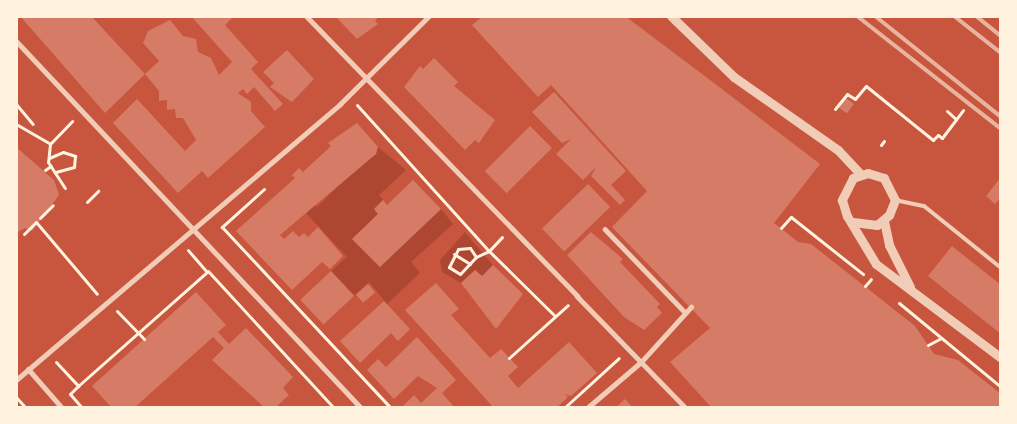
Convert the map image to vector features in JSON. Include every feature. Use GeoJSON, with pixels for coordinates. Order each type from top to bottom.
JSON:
{"type":"FeatureCollection","features":[{"type":"Feature","properties":{"kind":"street"},"geometry":{"type":"LineString","coordinates":[[306,16],[686,408]]}},
{"type":"Feature","properties":{"kind":"street"},"geometry":{"type":"LineString","coordinates":[[16,380],[195,232],[340,104],[429,16]]}},
{"type":"Feature","properties":{"kind":"street"},"geometry":{"type":"LineString","coordinates":[[671,16],[734,77],[838,150],[860,174],[884,178],[895,200],[884,221],[894,258],[912,289]]}},
{"type":"Feature","properties":{"kind":"street"},"geometry":{"type":"LineString","coordinates":[[16,41],[361,408]]}},
{"type":"Feature","properties":{"kind":"street"},"geometry":{"type":"LineString","coordinates":[[860,174],[847,184],[842,200],[881,270],[912,289],[1001,358]]}},
{"type":"Feature","properties":{"kind":"street"},"geometry":{"type":"LineString","coordinates":[[853,222],[869,226],[884,221]]}},
{"type":"Feature","properties":{"kind":"street"},"geometry":{"type":"LineString","coordinates":[[605,229],[685,312]]}},
{"type":"Feature","properties":{"kind":"street"},"geometry":{"type":"LineString","coordinates":[[587,408],[642,362],[691,307]]}},
{"type":"Feature","properties":{"kind":"street"},"geometry":{"type":"LineString","coordinates":[[28,369],[62,408]]}},
{"type":"Feature","properties":{"kind":"lane"},"geometry":{"type":"LineString","coordinates":[[895,200],[924,206],[1001,268]]}},
{"type":"Feature","properties":{"kind":"path"},"geometry":{"type":"LineString","coordinates":[[835,109],[847,94],[855,99],[866,86],[933,140],[938,135],[942,138],[964,110]]}},
{"type":"Feature","properties":{"kind":"path"},"geometry":{"type":"LineString","coordinates":[[16,104],[35,123],[26,128]]}},
{"type":"Feature","properties":{"kind":"path"},"geometry":{"type":"LineString","coordinates":[[340,104],[348,114],[358,104],[489,251],[555,316]]}},
{"type":"Feature","properties":{"kind":"path"},"geometry":{"type":"LineString","coordinates":[[947,112],[956,119]]}},
{"type":"Feature","properties":{"kind":"path"},"geometry":{"type":"LineString","coordinates":[[17,124],[50,144]]}},
{"type":"Feature","properties":{"kind":"path"},"geometry":{"type":"LineString","coordinates":[[63,129],[50,144],[49,159],[51,166],[65,188]]}},
{"type":"Feature","properties":{"kind":"path"},"geometry":{"type":"LineString","coordinates":[[881,145],[884,141]]}},
{"type":"Feature","properties":{"kind":"path"},"geometry":{"type":"LineString","coordinates":[[49,159],[63,152],[75,156],[74,167],[55,172]]}},
{"type":"Feature","properties":{"kind":"path"},"geometry":{"type":"LineString","coordinates":[[46,170],[51,166]]}},
{"type":"Feature","properties":{"kind":"path"},"geometry":{"type":"LineString","coordinates":[[266,187],[222,227],[390,408]]}},
{"type":"Feature","properties":{"kind":"path"},"geometry":{"type":"LineString","coordinates":[[87,202],[98,191]]}},
{"type":"Feature","properties":{"kind":"path"},"geometry":{"type":"LineString","coordinates":[[40,218],[54,205]]}},
{"type":"Feature","properties":{"kind":"path"},"geometry":{"type":"LineString","coordinates":[[781,228],[791,217],[878,286]]}},
{"type":"Feature","properties":{"kind":"path"},"geometry":{"type":"LineString","coordinates":[[24,234],[35,223],[88,286]]}},
{"type":"Feature","properties":{"kind":"path"},"geometry":{"type":"LineString","coordinates":[[476,257],[465,247],[454,254],[450,261],[453,272],[460,274],[476,257],[489,251],[511,227]]}},
{"type":"Feature","properties":{"kind":"path"},"geometry":{"type":"LineString","coordinates":[[181,242],[334,408]]}},
{"type":"Feature","properties":{"kind":"path"},"geometry":{"type":"LineString","coordinates":[[454,254],[470,264]]}},
{"type":"Feature","properties":{"kind":"path"},"geometry":{"type":"LineString","coordinates":[[82,408],[70,394],[207,272]]}},
{"type":"Feature","properties":{"kind":"path"},"geometry":{"type":"LineString","coordinates":[[509,358],[577,296]]}},
{"type":"Feature","properties":{"kind":"path"},"geometry":{"type":"LineString","coordinates":[[892,297],[1001,387]]}},
{"type":"Feature","properties":{"kind":"path"},"geometry":{"type":"LineString","coordinates":[[928,345],[941,338]]}},
{"type":"Feature","properties":{"kind":"path"},"geometry":{"type":"LineString","coordinates":[[564,408],[630,349]]}},
{"type":"Feature","properties":{"kind":"path"},"geometry":{"type":"LineString","coordinates":[[47,353],[78,386]]}},
{"type":"Feature","properties":{"kind":"path"},"geometry":{"type":"LineString","coordinates":[[16,397],[26,408]]}},
{"type":"Feature","properties":{"kind":"shaded area"},"geometry":{"type":"Polygon","coordinates":[[[378,147],[406,170],[379,195],[383,200],[374,209],[378,214],[352,239],[380,267],[441,209],[453,224],[411,262],[420,273],[387,304],[369,282],[354,296],[331,271],[347,257],[305,212],[314,205],[317,207],[378,147]]]}},
{"type":"Feature","properties":{"kind":"shaded area"},"geometry":{"type":"Polygon","coordinates":[[[465,232],[493,265],[482,276],[475,270],[461,283],[442,272],[440,260],[465,232]]]}},
{"type":"Feature","properties":{"kind":"building"},"geometry":{"type":"Polygon","coordinates":[[[20,16],[91,16],[145,74],[105,113],[20,16]]]}},
{"type":"Feature","properties":{"kind":"building"},"geometry":{"type":"Polygon","coordinates":[[[191,16],[234,16],[225,25],[258,62],[251,69],[283,104],[275,111],[254,87],[247,94],[243,89],[238,93],[251,102],[251,111],[265,127],[208,178],[202,171],[178,193],[113,123],[137,99],[185,151],[196,140],[183,118],[176,118],[175,109],[167,110],[167,100],[159,101],[159,91],[145,74],[159,61],[143,43],[148,31],[170,20],[183,36],[196,39],[198,52],[211,58],[219,75],[232,62],[191,16]]]}},
{"type":"Feature","properties":{"kind":"building"},"geometry":{"type":"Polygon","coordinates":[[[335,16],[379,16],[375,21],[378,24],[357,39],[335,16]]]}},
{"type":"Feature","properties":{"kind":"building"},"geometry":{"type":"Polygon","coordinates":[[[483,16],[625,16],[714,83],[820,164],[774,223],[798,242],[811,244],[915,326],[934,354],[958,360],[1001,394],[1001,408],[712,408],[670,362],[710,328],[612,227],[647,191],[551,85],[538,97],[472,25],[483,16]]]}},
{"type":"Feature","properties":{"kind":"building"},"geometry":{"type":"Polygon","coordinates":[[[287,50],[314,79],[292,102],[270,87],[274,83],[263,72],[287,50]]]}},
{"type":"Feature","properties":{"kind":"building"},"geometry":{"type":"Polygon","coordinates":[[[434,58],[458,82],[454,86],[495,120],[479,143],[475,140],[465,150],[404,87],[420,66],[423,69],[434,58]]]}},
{"type":"Feature","properties":{"kind":"building"},"geometry":{"type":"Polygon","coordinates":[[[554,92],[626,171],[611,185],[625,200],[620,205],[591,176],[596,167],[583,180],[556,154],[571,139],[562,143],[532,112],[554,92]]]}},
{"type":"Feature","properties":{"kind":"building"},"geometry":{"type":"Polygon","coordinates":[[[846,98],[854,104],[847,114],[839,108],[846,98]]]}},
{"type":"Feature","properties":{"kind":"building"},"geometry":{"type":"Polygon","coordinates":[[[357,123],[378,147],[376,154],[280,235],[284,239],[293,231],[299,237],[304,233],[308,237],[318,227],[343,256],[330,269],[322,262],[292,290],[236,231],[295,178],[292,175],[299,168],[303,172],[331,146],[328,143],[357,123]]]}},
{"type":"Feature","properties":{"kind":"building"},"geometry":{"type":"Polygon","coordinates":[[[530,126],[552,148],[507,193],[485,171],[530,126]]]}},
{"type":"Feature","properties":{"kind":"building"},"geometry":{"type":"Polygon","coordinates":[[[16,147],[54,180],[59,195],[32,231],[25,228],[16,233],[16,147]]]}},
{"type":"Feature","properties":{"kind":"building"},"geometry":{"type":"Polygon","coordinates":[[[1001,177],[1001,197],[995,204],[986,196],[1001,177]]]}},
{"type":"Feature","properties":{"kind":"building"},"geometry":{"type":"Polygon","coordinates":[[[413,180],[441,209],[380,267],[352,239],[378,214],[374,209],[383,200],[387,205],[413,180]]]}},
{"type":"Feature","properties":{"kind":"building"},"geometry":{"type":"Polygon","coordinates":[[[588,184],[610,207],[564,251],[542,228],[588,184]]]}},
{"type":"Feature","properties":{"kind":"building"},"geometry":{"type":"Polygon","coordinates":[[[591,232],[623,259],[620,262],[660,304],[657,307],[662,313],[644,330],[624,317],[567,255],[591,232]]]}},
{"type":"Feature","properties":{"kind":"building"},"geometry":{"type":"Polygon","coordinates":[[[952,246],[1001,285],[1001,334],[928,276],[952,246]]]}},
{"type":"Feature","properties":{"kind":"building"},"geometry":{"type":"Polygon","coordinates":[[[493,265],[523,294],[496,329],[461,283],[475,270],[482,276],[493,265]]]}},
{"type":"Feature","properties":{"kind":"building"},"geometry":{"type":"Polygon","coordinates":[[[331,271],[354,296],[323,325],[300,300],[331,271]]]}},
{"type":"Feature","properties":{"kind":"building"},"geometry":{"type":"Polygon","coordinates":[[[436,283],[459,309],[451,315],[490,358],[501,349],[518,367],[508,376],[518,388],[569,342],[597,373],[571,396],[565,394],[568,397],[556,408],[494,408],[405,310],[436,283]]]}},
{"type":"Feature","properties":{"kind":"building"},"geometry":{"type":"Polygon","coordinates":[[[368,284],[375,292],[363,303],[356,294],[368,284]]]}},
{"type":"Feature","properties":{"kind":"building"},"geometry":{"type":"Polygon","coordinates":[[[196,292],[226,325],[218,332],[229,344],[246,328],[293,377],[283,388],[289,395],[275,408],[265,408],[212,360],[224,348],[213,337],[134,408],[112,408],[92,386],[196,292]]]}},
{"type":"Feature","properties":{"kind":"building"},"geometry":{"type":"Polygon","coordinates":[[[384,301],[410,329],[398,341],[391,333],[360,363],[340,341],[384,301]]]}},
{"type":"Feature","properties":{"kind":"building"},"geometry":{"type":"Polygon","coordinates":[[[417,337],[456,380],[442,393],[455,408],[401,408],[414,395],[421,403],[437,388],[418,376],[394,399],[367,370],[378,359],[386,367],[417,337]]]}},
{"type":"Feature","properties":{"kind":"building"},"geometry":{"type":"Polygon","coordinates":[[[625,399],[633,408],[615,408],[625,399]]]}},
{"type":"Feature","properties":{"kind":"railway"},"geometry":{"type":"LineString","coordinates":[[857,16],[1001,129]]}},
{"type":"Feature","properties":{"kind":"railway"},"geometry":{"type":"LineString","coordinates":[[875,16],[1001,117]]}},
{"type":"Feature","properties":{"kind":"railway"},"geometry":{"type":"LineString","coordinates":[[954,16],[1001,53]]}},
{"type":"Feature","properties":{"kind":"railway"},"geometry":{"type":"LineString","coordinates":[[976,16],[1001,36]]}}]}
